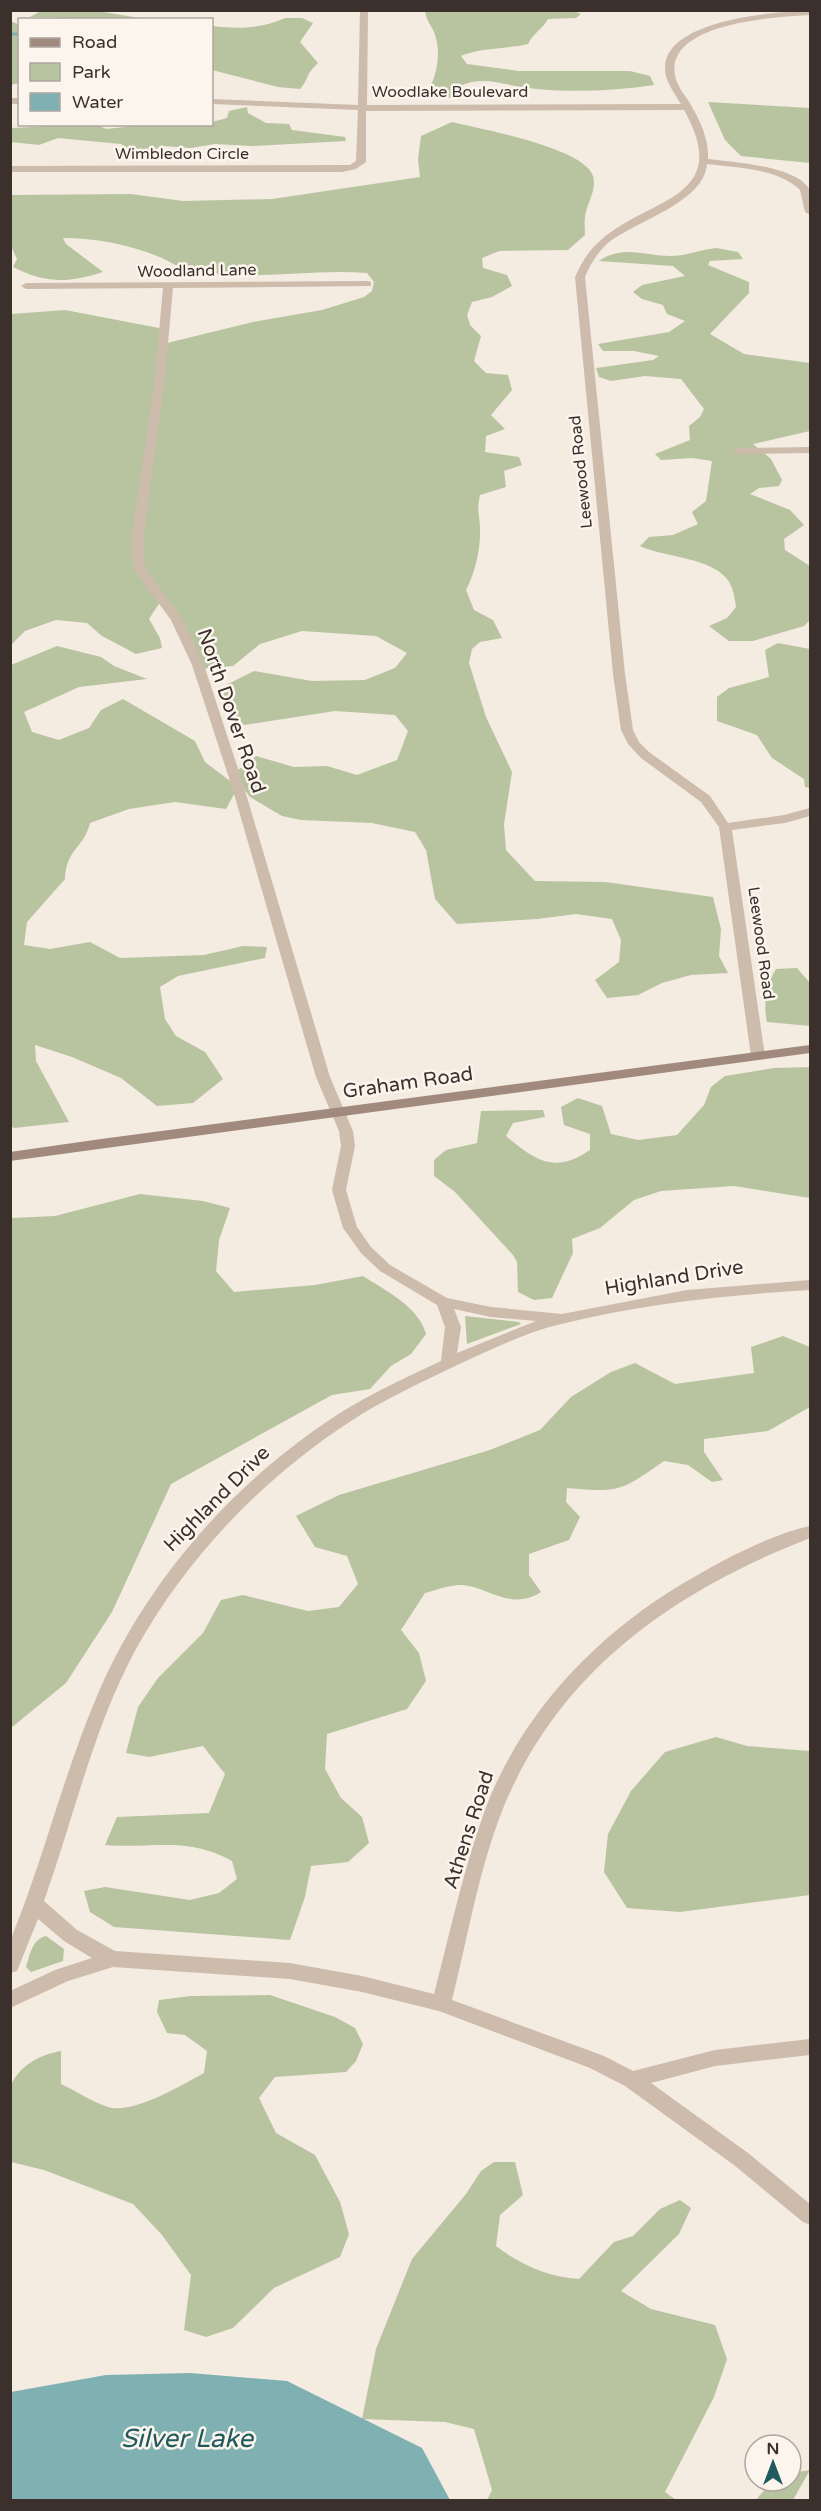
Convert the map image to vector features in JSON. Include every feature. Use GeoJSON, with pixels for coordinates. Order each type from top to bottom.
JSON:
{"type":"FeatureCollection","features":[{"type":"Feature","properties":{"kind":"main road","name":"Graham Road"},"geometry":{"type":"LineString","coordinates":[[10,1157],[810,1049]]}},
{"type":"Feature","properties":{"kind":"street"},"geometry":{"type":"LineString","coordinates":[[362,108],[364,10]]}},
{"type":"Feature","properties":{"kind":"street"},"geometry":{"type":"LineString","coordinates":[[810,13],[735,16],[700,33],[674,55],[670,64],[670,74],[688,107],[701,138],[704,161],[762,170],[794,180],[805,190],[810,212]]}},
{"type":"Feature","properties":{"kind":"street","name":"Woodlake Boulevard"},"geometry":{"type":"LineString","coordinates":[[213,101],[362,108],[688,107]]}},
{"type":"Feature","properties":{"kind":"street","name":"Wimbledon Circle"},"geometry":{"type":"LineString","coordinates":[[10,169],[353,168],[361,162],[362,108]]}},
{"type":"Feature","properties":{"kind":"street","name":"Leewood Road"},"geometry":{"type":"LineString","coordinates":[[704,161],[696,180],[680,197],[597,246],[584,264],[580,284],[619,674],[627,730],[638,749],[706,799],[725,827],[758,1056]]}},
{"type":"Feature","properties":{"kind":"street","name":"Woodland Lane"},"geometry":{"type":"LineString","coordinates":[[26,286],[168,287],[368,284]]}},
{"type":"Feature","properties":{"kind":"street","name":"North Dover Road"},"geometry":{"type":"LineString","coordinates":[[168,287],[160,376],[138,535],[138,561],[144,577],[184,631],[198,665],[238,787],[323,1077],[339,1112],[348,1140],[339,1190],[350,1227],[366,1250],[385,1268],[443,1302],[491,1312],[563,1319]]}},
{"type":"Feature","properties":{"kind":"street"},"geometry":{"type":"LineString","coordinates":[[737,451],[810,450]]}},
{"type":"Feature","properties":{"kind":"street"},"geometry":{"type":"LineString","coordinates":[[725,827],[810,812]]}},
{"type":"Feature","properties":{"kind":"street","name":"Highland Drive"},"geometry":{"type":"LineString","coordinates":[[14,1959],[110,1688],[144,1621],[180,1568],[225,1518],[283,1463],[345,1418],[448,1364],[500,1341],[563,1319],[690,1295],[810,1285]]}},
{"type":"Feature","properties":{"kind":"street"},"geometry":{"type":"LineString","coordinates":[[443,1302],[453,1327],[448,1364]]}},
{"type":"Feature","properties":{"kind":"street","name":"Athens Road"},"geometry":{"type":"LineString","coordinates":[[441,2004],[495,1806],[520,1753],[564,1690],[611,1642],[666,1599],[728,1564],[810,1532]]}},
{"type":"Feature","properties":{"kind":"street"},"geometry":{"type":"LineString","coordinates":[[34,1904],[68,1936],[90,1950],[113,1959],[199,1963],[290,1971],[362,1984],[441,2004],[597,2062],[632,2080],[741,2159],[810,2216]]}},
{"type":"Feature","properties":{"kind":"street"},"geometry":{"type":"LineString","coordinates":[[10,2000],[62,1975],[113,1959]]}},
{"type":"Feature","properties":{"kind":"street"},"geometry":{"type":"LineString","coordinates":[[632,2080],[715,2058],[810,2047]]}},
{"type":"Feature","properties":{"kind":"green space"},"geometry":{"type":"Polygon","coordinates":[[[41,11],[97,11],[140,18],[30,17],[41,11]]]}},
{"type":"Feature","properties":{"kind":"green space"},"geometry":{"type":"Polygon","coordinates":[[[425,11],[574,11],[581,14],[576,18],[548,19],[528,44],[476,51],[461,56],[467,64],[519,71],[630,71],[650,76],[654,85],[575,91],[544,90],[477,81],[460,86],[460,100],[427,93],[436,72],[438,48],[425,11]]]}},
{"type":"Feature","properties":{"kind":"green space"},"geometry":{"type":"Polygon","coordinates":[[[285,18],[302,18],[313,23],[300,42],[318,63],[300,89],[278,87],[213,70],[213,26],[231,28],[267,24],[285,18]]]}},
{"type":"Feature","properties":{"kind":"green space"},"geometry":{"type":"Polygon","coordinates":[[[10,21],[18,24],[18,83],[11,85],[10,21]]]}},
{"type":"Feature","properties":{"kind":"green space"},"geometry":{"type":"Polygon","coordinates":[[[708,102],[810,108],[810,163],[741,156],[725,140],[708,102]]]}},
{"type":"Feature","properties":{"kind":"green space"},"geometry":{"type":"Polygon","coordinates":[[[247,107],[248,113],[266,123],[289,124],[292,130],[345,137],[346,141],[252,146],[215,144],[190,148],[164,146],[156,149],[160,158],[145,160],[121,144],[58,138],[39,145],[11,142],[11,128],[99,126],[106,129],[134,126],[213,126],[213,122],[227,118],[229,111],[247,107]]]}},
{"type":"Feature","properties":{"kind":"green space"},"geometry":{"type":"Polygon","coordinates":[[[452,122],[552,148],[571,156],[586,166],[594,181],[585,217],[585,235],[568,250],[499,251],[482,258],[483,268],[507,275],[512,286],[492,297],[472,302],[467,315],[470,325],[481,336],[474,361],[486,373],[508,375],[512,390],[491,415],[505,429],[486,436],[485,452],[519,457],[522,465],[504,471],[506,487],[480,495],[478,506],[480,536],[477,560],[466,590],[474,610],[493,620],[502,638],[480,642],[472,649],[469,663],[486,717],[512,772],[504,824],[506,850],[535,881],[605,882],[713,897],[721,929],[719,956],[728,973],[691,975],[662,983],[638,995],[607,998],[595,980],[619,962],[621,940],[612,919],[576,914],[457,924],[435,899],[426,850],[415,832],[372,823],[301,820],[282,816],[250,797],[233,774],[256,756],[294,767],[327,766],[357,775],[397,760],[408,731],[395,715],[335,711],[244,725],[222,700],[226,685],[254,671],[312,681],[365,680],[395,668],[407,653],[376,636],[302,631],[260,644],[233,666],[199,669],[162,599],[149,619],[160,638],[162,648],[136,654],[102,636],[87,623],[56,620],[25,631],[11,645],[11,314],[65,310],[159,328],[164,332],[163,344],[253,322],[322,310],[364,297],[372,291],[374,282],[367,273],[228,275],[205,273],[182,268],[160,257],[123,245],[63,238],[66,244],[103,272],[68,280],[47,279],[13,267],[17,259],[11,246],[11,195],[131,194],[183,201],[272,199],[420,177],[418,159],[421,136],[452,122]]]}},
{"type":"Feature","properties":{"kind":"green space"},"geometry":{"type":"Polygon","coordinates":[[[717,248],[738,252],[743,259],[710,261],[708,265],[749,282],[749,293],[710,334],[744,354],[810,363],[810,431],[753,444],[771,459],[782,480],[779,486],[759,488],[750,494],[790,510],[804,525],[784,539],[785,550],[810,566],[810,620],[804,626],[753,641],[729,641],[709,626],[727,618],[736,607],[732,588],[717,570],[705,564],[640,546],[649,537],[673,535],[698,524],[692,512],[706,501],[712,461],[692,458],[661,460],[655,454],[690,440],[689,426],[700,417],[704,409],[681,379],[645,376],[611,381],[599,377],[596,368],[653,360],[659,356],[634,351],[603,351],[598,344],[669,332],[685,321],[667,314],[663,305],[642,299],[633,292],[642,285],[685,276],[673,266],[599,261],[625,252],[671,256],[717,248]]]}},
{"type":"Feature","properties":{"kind":"green space"},"geometry":{"type":"Polygon","coordinates":[[[778,643],[810,649],[810,788],[805,787],[804,779],[772,758],[757,735],[717,721],[717,697],[729,688],[769,677],[765,650],[778,643]]]}},
{"type":"Feature","properties":{"kind":"green space"},"geometry":{"type":"Polygon","coordinates":[[[57,646],[101,657],[114,666],[147,679],[79,687],[24,712],[32,732],[59,740],[89,728],[101,710],[123,699],[195,741],[205,762],[238,787],[226,809],[175,802],[129,809],[90,823],[84,838],[68,861],[65,879],[27,922],[24,945],[50,949],[90,942],[120,958],[204,955],[243,946],[267,947],[265,958],[178,976],[160,987],[165,1019],[176,1036],[205,1052],[223,1079],[193,1103],[157,1106],[121,1078],[72,1057],[35,1045],[36,1061],[69,1122],[14,1128],[11,1126],[11,665],[57,646]]]}},
{"type":"Feature","properties":{"kind":"green space"},"geometry":{"type":"Polygon","coordinates":[[[797,968],[810,983],[810,1026],[767,1022],[766,994],[776,969],[797,968]]]}},
{"type":"Feature","properties":{"kind":"green space"},"geometry":{"type":"Polygon","coordinates":[[[810,1067],[810,1198],[734,1186],[661,1191],[634,1200],[600,1228],[572,1239],[573,1253],[552,1298],[534,1300],[518,1292],[517,1262],[513,1255],[455,1192],[434,1176],[434,1160],[446,1150],[477,1143],[481,1111],[543,1110],[545,1117],[513,1123],[506,1136],[537,1158],[556,1163],[578,1157],[590,1150],[590,1134],[564,1125],[561,1107],[578,1098],[602,1106],[611,1134],[638,1140],[677,1135],[704,1105],[711,1087],[725,1076],[774,1068],[810,1067]]]}},
{"type":"Feature","properties":{"kind":"green space"},"geometry":{"type":"Polygon","coordinates":[[[140,1194],[203,1201],[230,1208],[219,1240],[216,1271],[234,1292],[315,1285],[363,1276],[409,1308],[422,1324],[426,1334],[411,1354],[391,1366],[370,1389],[332,1395],[171,1484],[112,1612],[66,1683],[11,1728],[11,1218],[55,1216],[140,1194]]]}},
{"type":"Feature","properties":{"kind":"green space"},"geometry":{"type":"Polygon","coordinates":[[[465,1316],[519,1322],[521,1324],[467,1344],[465,1316]]]}},
{"type":"Feature","properties":{"kind":"green space"},"geometry":{"type":"Polygon","coordinates":[[[783,1336],[810,1347],[810,1407],[768,1431],[704,1439],[704,1452],[723,1480],[712,1482],[688,1465],[664,1461],[638,1479],[619,1488],[598,1490],[567,1488],[566,1502],[580,1517],[569,1540],[529,1554],[529,1575],[541,1592],[530,1597],[510,1599],[473,1587],[458,1585],[425,1593],[401,1630],[419,1653],[426,1681],[407,1709],[327,1734],[325,1769],[341,1798],[362,1817],[369,1843],[348,1862],[311,1866],[305,1897],[290,1940],[114,1927],[90,1912],[84,1891],[105,1887],[190,1900],[219,1893],[237,1879],[232,1861],[200,1849],[170,1845],[105,1845],[117,1817],[209,1813],[225,1774],[203,1746],[149,1757],[126,1753],[138,1707],[158,1678],[203,1633],[221,1600],[243,1595],[308,1611],[339,1607],[358,1584],[347,1556],[315,1547],[296,1516],[339,1495],[490,1450],[540,1430],[571,1397],[611,1372],[635,1363],[675,1384],[754,1373],[751,1347],[783,1336]]]}},
{"type":"Feature","properties":{"kind":"green space"},"geometry":{"type":"Polygon","coordinates":[[[716,1737],[747,1746],[810,1751],[810,1895],[680,1912],[627,1908],[604,1872],[608,1834],[631,1791],[665,1752],[716,1737]]]}},
{"type":"Feature","properties":{"kind":"green space"},"geometry":{"type":"Polygon","coordinates":[[[46,1936],[64,1949],[63,1961],[31,1972],[26,1967],[32,1948],[38,1940],[46,1936]]]}},
{"type":"Feature","properties":{"kind":"green space"},"geometry":{"type":"Polygon","coordinates":[[[270,1995],[335,2017],[355,2028],[363,2044],[356,2061],[346,2072],[275,2077],[259,2098],[276,2133],[315,2155],[340,2202],[349,2234],[340,2257],[274,2288],[233,2328],[206,2337],[184,2330],[191,2275],[162,2235],[133,2204],[44,2170],[11,2162],[10,2088],[16,2076],[26,2066],[46,2055],[61,2051],[61,2084],[108,2107],[130,2107],[143,2103],[204,2073],[207,2051],[185,2035],[167,2033],[157,2012],[159,2000],[191,1996],[270,1995]]]}},
{"type":"Feature","properties":{"kind":"green space"},"geometry":{"type":"Polygon","coordinates":[[[494,2162],[515,2162],[523,2195],[500,2215],[496,2246],[525,2264],[556,2276],[579,2279],[614,2242],[633,2236],[660,2209],[680,2200],[691,2208],[679,2234],[621,2291],[651,2309],[715,2325],[727,2359],[714,2397],[665,2492],[676,2500],[487,2500],[492,2490],[474,2429],[445,2422],[362,2419],[376,2349],[412,2259],[466,2194],[481,2171],[494,2162]]]}},
{"type":"Feature","properties":{"kind":"green space"},"geometry":{"type":"Polygon","coordinates":[[[810,2470],[803,2482],[803,2471],[810,2470]]]}},
{"type":"Feature","properties":{"kind":"green space"},"geometry":{"type":"Polygon","coordinates":[[[762,2493],[797,2493],[793,2500],[756,2500],[762,2493]]]}},
{"type":"Feature","properties":{"kind":"water","name":"Silver Lake"},"geometry":{"type":"Polygon","coordinates":[[[190,2373],[287,2381],[422,2448],[450,2500],[11,2500],[11,2392],[106,2375],[190,2373]]]}},
{"type":"Feature","properties":{"kind":"waterway"},"geometry":{"type":"LineString","coordinates":[[10,34],[18,34]]}}]}
